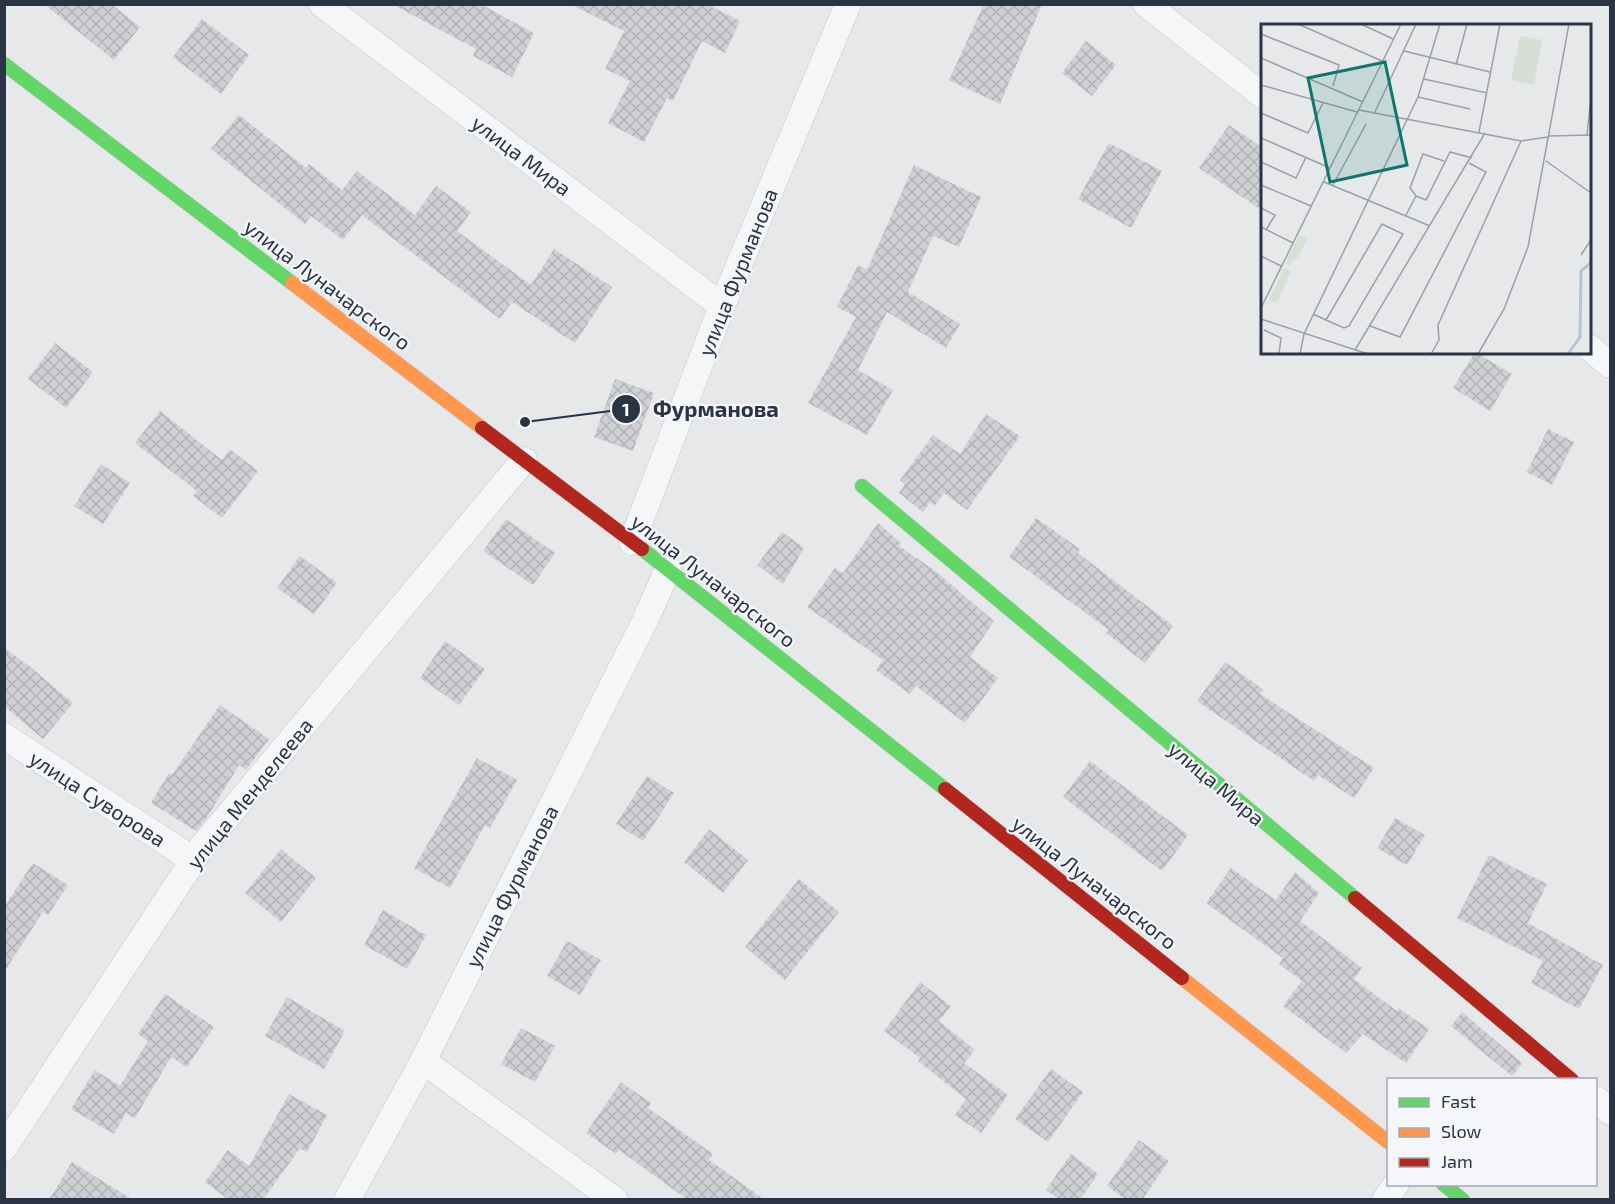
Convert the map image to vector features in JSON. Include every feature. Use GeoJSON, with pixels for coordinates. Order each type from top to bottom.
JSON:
{"type":"FeatureCollection","features":[{"type":"Feature","properties":{"kind":"main road","name":"улица Луначарского"},"geometry":{"type":"LineString","coordinates":[[4,64],[668,569],[1387,1140]]}},
{"type":"Feature","properties":{"kind":"main road","name":"улица Мира"},"geometry":{"type":"LineString","coordinates":[[862,486],[1570,1078]]}},
{"type":"Feature","properties":{"kind":"main road"},"geometry":{"type":"LineString","coordinates":[[1444,1186],[1463,1200]]}},
{"type":"Feature","properties":{"kind":"street","name":"улица Мира"},"geometry":{"type":"LineString","coordinates":[[322,4],[722,306]]}},
{"type":"Feature","properties":{"kind":"street","name":"улица Фурманова"},"geometry":{"type":"LineString","coordinates":[[632,542],[722,306],[848,4]]}},
{"type":"Feature","properties":{"kind":"street"},"geometry":{"type":"LineString","coordinates":[[1146,4],[1261,93]]}},
{"type":"Feature","properties":{"kind":"street"},"geometry":{"type":"LineString","coordinates":[[1591,349],[1611,365]]}},
{"type":"Feature","properties":{"kind":"street","name":"улица Менделеева"},"geometry":{"type":"LineString","coordinates":[[4,1148],[191,864],[192,859],[524,460]]}},
{"type":"Feature","properties":{"kind":"street","name":"улица Фурманова"},"geometry":{"type":"LineString","coordinates":[[347,1200],[423,1061],[645,621],[668,569]]}},
{"type":"Feature","properties":{"kind":"street","name":"улица Суворова"},"geometry":{"type":"LineString","coordinates":[[4,736],[192,859]]}},
{"type":"Feature","properties":{"kind":"street"},"geometry":{"type":"LineString","coordinates":[[423,1061],[615,1200]]}},
{"type":"Feature","properties":{"kind":"street"},"geometry":{"type":"LineString","coordinates":[[1597,1100],[1611,1112]]}},
{"type":"Feature","properties":{"kind":"street"},"geometry":{"type":"LineString","coordinates":[[1385,1200],[1395,1186]]}},
{"type":"Feature","properties":{"kind":"building"},"geometry":{"type":"Polygon","coordinates":[[[44,4],[111,4],[140,27],[114,60],[44,4]]]}},
{"type":"Feature","properties":{"kind":"building"},"geometry":{"type":"Polygon","coordinates":[[[392,4],[480,4],[534,33],[512,77],[473,56],[476,49],[392,4]]]}},
{"type":"Feature","properties":{"kind":"building"},"geometry":{"type":"Polygon","coordinates":[[[570,4],[706,4],[740,21],[725,53],[702,41],[673,101],[667,98],[644,142],[608,123],[630,81],[605,69],[624,31],[570,4]]]}},
{"type":"Feature","properties":{"kind":"building"},"geometry":{"type":"Polygon","coordinates":[[[984,4],[1042,4],[1000,104],[949,80],[984,4]]]}},
{"type":"Feature","properties":{"kind":"building"},"geometry":{"type":"Polygon","coordinates":[[[202,19],[249,55],[221,94],[173,57],[202,19]]]}},
{"type":"Feature","properties":{"kind":"building"},"geometry":{"type":"Polygon","coordinates":[[[1086,41],[1116,65],[1092,96],[1062,73],[1086,41]]]}},
{"type":"Feature","properties":{"kind":"building"},"geometry":{"type":"Polygon","coordinates":[[[239,115],[306,168],[309,164],[342,190],[357,171],[415,215],[436,186],[471,212],[457,231],[531,285],[554,249],[612,287],[575,343],[512,302],[500,319],[362,215],[343,240],[311,216],[305,224],[211,149],[239,115]]]}},
{"type":"Feature","properties":{"kind":"building"},"geometry":{"type":"Polygon","coordinates":[[[1229,125],[1261,147],[1261,210],[1199,168],[1229,125]]]}},
{"type":"Feature","properties":{"kind":"building"},"geometry":{"type":"Polygon","coordinates":[[[1109,143],[1162,171],[1131,228],[1078,199],[1109,143]]]}},
{"type":"Feature","properties":{"kind":"building"},"geometry":{"type":"Polygon","coordinates":[[[914,165],[981,197],[959,247],[933,236],[908,292],[960,324],[946,348],[887,312],[858,370],[893,390],[867,435],[808,403],[856,317],[837,307],[858,265],[867,270],[914,165]]]}},
{"type":"Feature","properties":{"kind":"building"},"geometry":{"type":"Polygon","coordinates":[[[55,343],[93,372],[66,408],[28,379],[55,343]]]}},
{"type":"Feature","properties":{"kind":"building"},"geometry":{"type":"Polygon","coordinates":[[[1474,354],[1478,354],[1512,374],[1490,411],[1453,388],[1474,354]]]}},
{"type":"Feature","properties":{"kind":"building"},"geometry":{"type":"Polygon","coordinates":[[[615,379],[654,393],[633,451],[594,437],[615,379]]]}},
{"type":"Feature","properties":{"kind":"building"},"geometry":{"type":"Polygon","coordinates":[[[160,411],[222,460],[230,449],[258,471],[222,518],[193,496],[197,491],[135,443],[160,411]]]}},
{"type":"Feature","properties":{"kind":"building"},"geometry":{"type":"Polygon","coordinates":[[[986,414],[1020,436],[967,510],[944,493],[935,505],[930,502],[923,512],[899,493],[905,484],[900,480],[933,435],[960,454],[986,414]]]}},
{"type":"Feature","properties":{"kind":"building"},"geometry":{"type":"Polygon","coordinates":[[[1548,429],[1574,442],[1552,485],[1527,472],[1548,429]]]}},
{"type":"Feature","properties":{"kind":"building"},"geometry":{"type":"Polygon","coordinates":[[[101,464],[130,483],[103,524],[74,506],[101,464]]]}},
{"type":"Feature","properties":{"kind":"building"},"geometry":{"type":"Polygon","coordinates":[[[1036,518],[1080,549],[1078,553],[1173,626],[1145,663],[1106,633],[1109,630],[1009,557],[1036,518]]]}},
{"type":"Feature","properties":{"kind":"building"},"geometry":{"type":"Polygon","coordinates":[[[506,519],[555,553],[533,585],[483,551],[506,519]]]}},
{"type":"Feature","properties":{"kind":"building"},"geometry":{"type":"Polygon","coordinates":[[[878,523],[901,543],[899,546],[934,570],[994,621],[970,657],[998,678],[965,723],[916,686],[910,694],[876,670],[883,660],[807,607],[835,568],[843,573],[878,523]]]}},
{"type":"Feature","properties":{"kind":"building"},"geometry":{"type":"Polygon","coordinates":[[[782,532],[804,548],[783,584],[757,565],[782,532]]]}},
{"type":"Feature","properties":{"kind":"building"},"geometry":{"type":"Polygon","coordinates":[[[300,556],[337,583],[314,614],[277,588],[300,556]]]}},
{"type":"Feature","properties":{"kind":"building"},"geometry":{"type":"Polygon","coordinates":[[[445,641],[485,669],[459,705],[420,678],[445,641]]]}},
{"type":"Feature","properties":{"kind":"building"},"geometry":{"type":"Polygon","coordinates":[[[4,648],[73,703],[43,739],[4,706],[4,648]]]}},
{"type":"Feature","properties":{"kind":"building"},"geometry":{"type":"Polygon","coordinates":[[[1225,662],[1264,690],[1260,694],[1374,768],[1354,798],[1318,775],[1314,781],[1197,701],[1225,662]]]}},
{"type":"Feature","properties":{"kind":"building"},"geometry":{"type":"Polygon","coordinates":[[[220,705],[269,739],[246,770],[239,765],[206,819],[196,831],[151,803],[169,773],[172,775],[220,705]]]}},
{"type":"Feature","properties":{"kind":"building"},"geometry":{"type":"Polygon","coordinates":[[[477,758],[517,780],[490,828],[485,825],[450,888],[414,868],[477,758]]]}},
{"type":"Feature","properties":{"kind":"building"},"geometry":{"type":"Polygon","coordinates":[[[1090,761],[1188,835],[1162,871],[1063,797],[1090,761]]]}},
{"type":"Feature","properties":{"kind":"building"},"geometry":{"type":"Polygon","coordinates":[[[647,776],[674,793],[643,841],[616,824],[647,776]]]}},
{"type":"Feature","properties":{"kind":"building"},"geometry":{"type":"Polygon","coordinates":[[[1395,818],[1425,835],[1407,865],[1377,848],[1395,818]]]}},
{"type":"Feature","properties":{"kind":"building"},"geometry":{"type":"Polygon","coordinates":[[[709,829],[748,860],[723,893],[684,862],[709,829]]]}},
{"type":"Feature","properties":{"kind":"building"},"geometry":{"type":"Polygon","coordinates":[[[281,849],[316,878],[281,922],[245,893],[281,849]]]}},
{"type":"Feature","properties":{"kind":"building"},"geometry":{"type":"Polygon","coordinates":[[[1489,855],[1547,884],[1528,923],[1603,965],[1579,1009],[1531,983],[1543,961],[1457,918],[1489,855]]]}},
{"type":"Feature","properties":{"kind":"building"},"geometry":{"type":"Polygon","coordinates":[[[33,863],[68,885],[48,915],[43,912],[4,972],[4,907],[33,863]]]}},
{"type":"Feature","properties":{"kind":"building"},"geometry":{"type":"Polygon","coordinates":[[[1231,868],[1276,900],[1295,872],[1319,893],[1300,921],[1362,968],[1354,979],[1397,1011],[1398,1008],[1429,1029],[1406,1063],[1363,1034],[1346,1053],[1283,1006],[1302,981],[1279,964],[1283,958],[1206,903],[1231,868]]]}},
{"type":"Feature","properties":{"kind":"building"},"geometry":{"type":"Polygon","coordinates":[[[799,879],[839,912],[785,980],[745,947],[799,879]]]}},
{"type":"Feature","properties":{"kind":"building"},"geometry":{"type":"Polygon","coordinates":[[[383,910],[426,935],[407,969],[364,945],[383,910]]]}},
{"type":"Feature","properties":{"kind":"building"},"geometry":{"type":"Polygon","coordinates":[[[567,941],[601,960],[580,995],[547,976],[567,941]]]}},
{"type":"Feature","properties":{"kind":"building"},"geometry":{"type":"Polygon","coordinates":[[[920,982],[951,1006],[939,1021],[975,1050],[964,1063],[1008,1095],[981,1133],[955,1115],[966,1099],[918,1061],[920,1058],[884,1031],[920,982]]]}},
{"type":"Feature","properties":{"kind":"building"},"geometry":{"type":"Polygon","coordinates":[[[165,994],[214,1027],[187,1067],[171,1057],[135,1118],[126,1113],[114,1134],[71,1109],[95,1070],[120,1086],[148,1041],[138,1034],[165,994]]]}},
{"type":"Feature","properties":{"kind":"building"},"geometry":{"type":"Polygon","coordinates":[[[287,997],[345,1031],[324,1069],[265,1036],[287,997]]]}},
{"type":"Feature","properties":{"kind":"building"},"geometry":{"type":"Polygon","coordinates":[[[1462,1012],[1522,1063],[1512,1076],[1451,1026],[1462,1012]]]}},
{"type":"Feature","properties":{"kind":"building"},"geometry":{"type":"Polygon","coordinates":[[[521,1028],[555,1046],[535,1082],[501,1064],[521,1028]]]}},
{"type":"Feature","properties":{"kind":"building"},"geometry":{"type":"Polygon","coordinates":[[[1051,1069],[1083,1092],[1048,1142],[1015,1119],[1051,1069]]]}},
{"type":"Feature","properties":{"kind":"building"},"geometry":{"type":"Polygon","coordinates":[[[621,1082],[651,1103],[648,1108],[713,1154],[709,1160],[765,1200],[688,1200],[619,1150],[616,1154],[586,1133],[621,1082]]]}},
{"type":"Feature","properties":{"kind":"building"},"geometry":{"type":"Polygon","coordinates":[[[289,1094],[327,1115],[307,1152],[300,1148],[263,1200],[229,1200],[205,1182],[228,1150],[249,1166],[289,1094]]]}},
{"type":"Feature","properties":{"kind":"building"},"geometry":{"type":"Polygon","coordinates":[[[1139,1140],[1169,1161],[1142,1200],[1126,1200],[1107,1186],[1139,1140]]]}},
{"type":"Feature","properties":{"kind":"building"},"geometry":{"type":"Polygon","coordinates":[[[1071,1154],[1098,1174],[1080,1200],[1060,1200],[1046,1190],[1071,1154]]]}},
{"type":"Feature","properties":{"kind":"building"},"geometry":{"type":"Polygon","coordinates":[[[72,1162],[133,1200],[49,1200],[72,1162]]]}},
{"type":"Feature","properties":{"kind":"traffic: fast"},"geometry":{"type":"LineString","coordinates":[[4,64],[292,283]]}},
{"type":"Feature","properties":{"kind":"traffic: fast"},"geometry":{"type":"LineString","coordinates":[[862,486],[1355,898]]}},
{"type":"Feature","properties":{"kind":"traffic: fast"},"geometry":{"type":"LineString","coordinates":[[642,549],[945,789]]}},
{"type":"Feature","properties":{"kind":"traffic: fast"},"geometry":{"type":"LineString","coordinates":[[1446,1186],[1463,1200]]}},
{"type":"Feature","properties":{"kind":"traffic: slow"},"geometry":{"type":"LineString","coordinates":[[292,283],[482,428]]}},
{"type":"Feature","properties":{"kind":"traffic: slow"},"geometry":{"type":"LineString","coordinates":[[1182,978],[1387,1141]]}},
{"type":"Feature","properties":{"kind":"traffic: jam"},"geometry":{"type":"LineString","coordinates":[[482,428],[642,549]]}},
{"type":"Feature","properties":{"kind":"traffic: jam"},"geometry":{"type":"LineString","coordinates":[[945,789],[1182,978]]}},
{"type":"Feature","properties":{"kind":"traffic: jam"},"geometry":{"type":"LineString","coordinates":[[1355,898],[1570,1078]]}},
{"type":"Feature","properties":{"kind":"place","name":"Фурманова"},"geometry":{"type":"Point","coordinates":[525,422]}}]}
